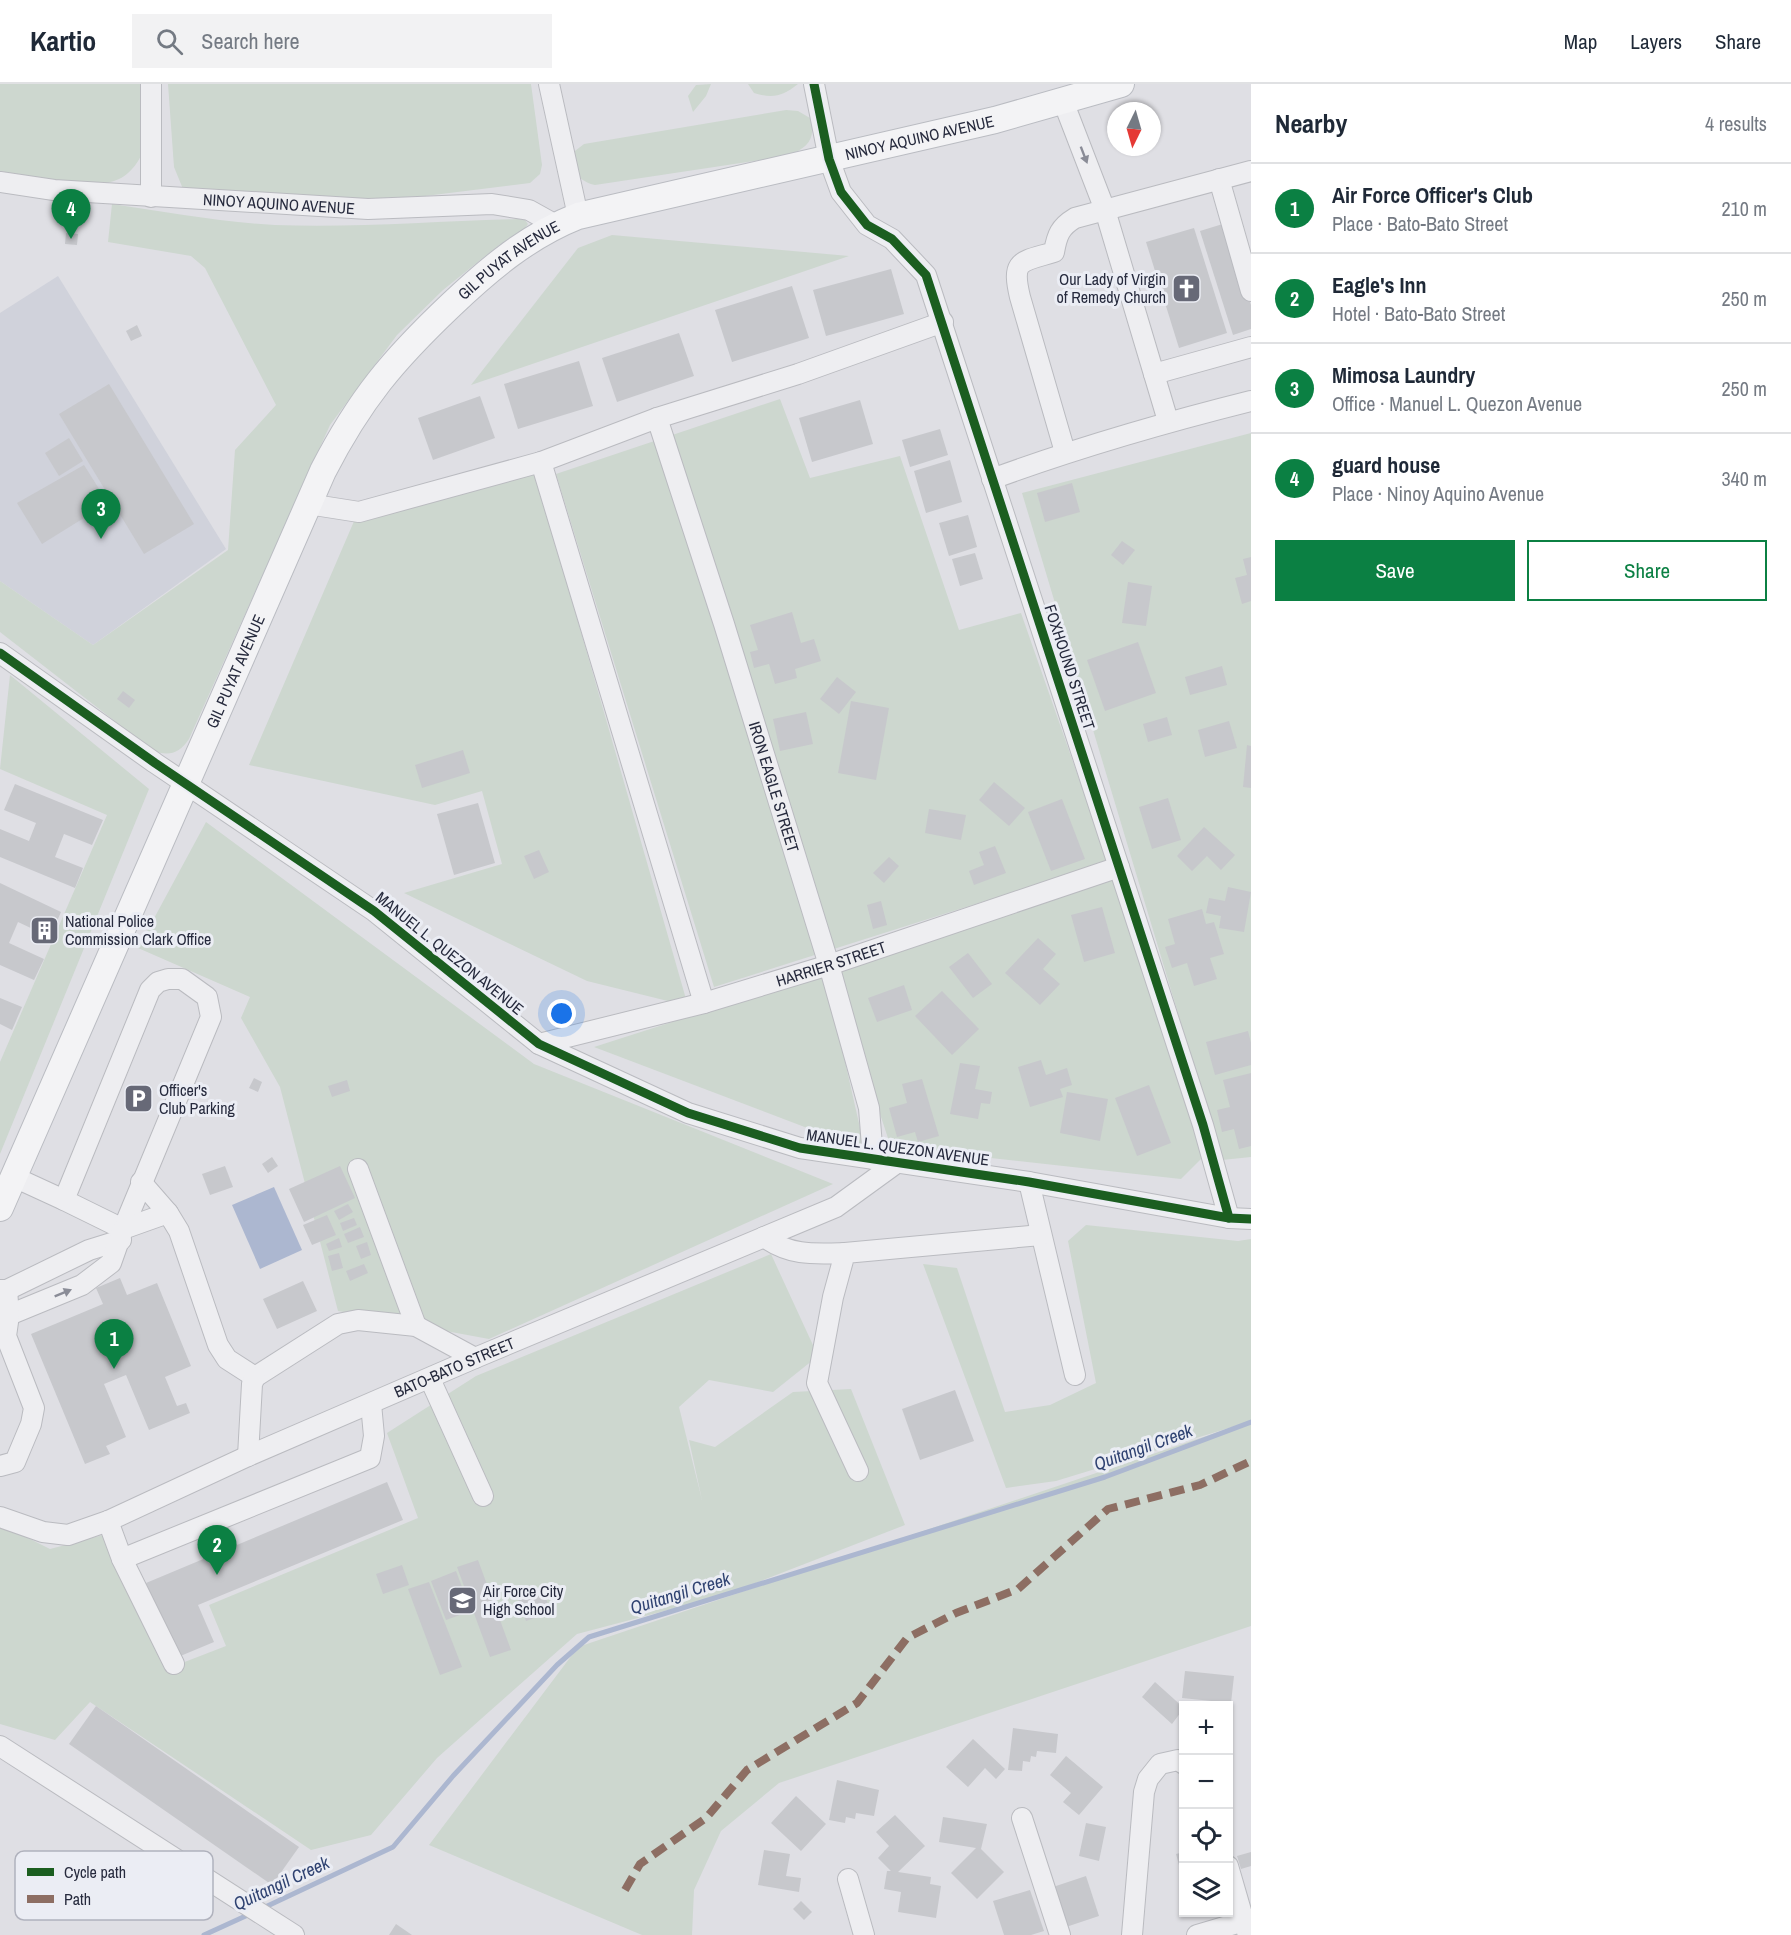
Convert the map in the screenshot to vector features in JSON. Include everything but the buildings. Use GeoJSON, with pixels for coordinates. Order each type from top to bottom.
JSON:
{"type":"FeatureCollection","features":[{"type":"Feature","properties":{"kind":"main road","name":"NINOY AQUINO AVENUE"},"geometry":{"type":"LineString","coordinates":[[567,220],[760,172],[829,159],[995,120],[1121,84]]}},
{"type":"Feature","properties":{"kind":"main road","name":"GIL PUYAT AVENUE"},"geometry":{"type":"LineString","coordinates":[[0,1208],[308,504],[343,432],[386,370],[407,346],[507,254],[567,220]]}},
{"type":"Feature","properties":{"kind":"street"},"geometry":{"type":"LineString","coordinates":[[151,84],[153,116],[151,197]]}},
{"type":"Feature","properties":{"kind":"street"},"geometry":{"type":"LineString","coordinates":[[549,84],[567,220]]}},
{"type":"Feature","properties":{"kind":"street","name":"FOXHOUND STREET"},"geometry":{"type":"LineString","coordinates":[[814,84],[829,159],[841,192],[852,209],[867,225],[892,239],[926,275],[1203,1125],[1229,1218]]}},
{"type":"Feature","properties":{"kind":"street"},"geometry":{"type":"LineString","coordinates":[[1063,100],[1105,210],[1168,422]]}},
{"type":"Feature","properties":{"kind":"street"},"geometry":{"type":"LineString","coordinates":[[1065,453],[1015,276],[1021,262],[1054,252],[1057,236],[1064,225],[1075,218],[1251,171]]}},
{"type":"Feature","properties":{"kind":"street"},"geometry":{"type":"LineString","coordinates":[[1219,179],[1251,291]]}},
{"type":"Feature","properties":{"kind":"street","name":"NINOY AQUINO AVENUE"},"geometry":{"type":"LineString","coordinates":[[0,182],[54,190],[368,209],[492,204],[529,210],[567,220]]}},
{"type":"Feature","properties":{"kind":"street"},"geometry":{"type":"LineString","coordinates":[[308,504],[359,512],[541,462],[657,418],[798,374],[943,322]]}},
{"type":"Feature","properties":{"kind":"street"},"geometry":{"type":"LineString","coordinates":[[1154,374],[1251,347]]}},
{"type":"Feature","properties":{"kind":"street"},"geometry":{"type":"LineString","coordinates":[[992,479],[1065,453],[1168,422],[1251,401]]}},
{"type":"Feature","properties":{"kind":"street","name":"IRON EAGLE STREET"},"geometry":{"type":"LineString","coordinates":[[657,418],[731,646],[829,965],[869,1108],[873,1159]]}},
{"type":"Feature","properties":{"kind":"street"},"geometry":{"type":"LineString","coordinates":[[541,462],[704,1003]]}},
{"type":"Feature","properties":{"kind":"street","name":"MANUEL L. QUEZON AVENUE"},"geometry":{"type":"LineString","coordinates":[[0,652],[186,784],[374,910],[539,1044],[688,1113],[800,1148],[1029,1182],[1229,1218],[1251,1219]]}},
{"type":"Feature","properties":{"kind":"street","name":"HARRIER STREET"},"geometry":{"type":"LineString","coordinates":[[539,1044],[704,1003],[829,965],[1119,867]]}},
{"type":"Feature","properties":{"kind":"street"},"geometry":{"type":"LineString","coordinates":[[9,1315],[82,1286],[111,1263],[141,1182],[211,1017],[207,997],[182,979],[158,981],[150,990],[64,1200]]}},
{"type":"Feature","properties":{"kind":"street","name":"BATO-BATO STREET"},"geometry":{"type":"LineString","coordinates":[[0,1517],[43,1532],[68,1535],[108,1521],[248,1456],[475,1358],[836,1207],[898,1162]]}},
{"type":"Feature","properties":{"kind":"street"},"geometry":{"type":"LineString","coordinates":[[358,1169],[416,1326]]}},
{"type":"Feature","properties":{"kind":"street"},"geometry":{"type":"LineString","coordinates":[[14,1177],[64,1200],[122,1234]]}},
{"type":"Feature","properties":{"kind":"street"},"geometry":{"type":"LineString","coordinates":[[141,1182],[168,1213],[179,1231],[218,1345],[227,1359],[255,1377]]}},
{"type":"Feature","properties":{"kind":"street"},"geometry":{"type":"LineString","coordinates":[[1029,1182],[1075,1375]]}},
{"type":"Feature","properties":{"kind":"street"},"geometry":{"type":"LineString","coordinates":[[0,1466],[15,1462],[31,1424],[34,1408],[3,1342],[9,1315],[3,1290],[168,1213]]}},
{"type":"Feature","properties":{"kind":"street"},"geometry":{"type":"LineString","coordinates":[[764,1237],[780,1249],[813,1254],[1041,1235]]}},
{"type":"Feature","properties":{"kind":"street"},"geometry":{"type":"LineString","coordinates":[[845,1253],[833,1297],[817,1383],[858,1471]]}},
{"type":"Feature","properties":{"kind":"street"},"geometry":{"type":"LineString","coordinates":[[248,1456],[252,1384],[255,1377],[338,1324],[358,1320],[416,1326],[475,1358]]}},
{"type":"Feature","properties":{"kind":"street"},"geometry":{"type":"LineString","coordinates":[[430,1379],[483,1496]]}},
{"type":"Feature","properties":{"kind":"street"},"geometry":{"type":"LineString","coordinates":[[122,1559],[369,1458],[374,1436],[371,1404]]}},
{"type":"Feature","properties":{"kind":"street"},"geometry":{"type":"LineString","coordinates":[[108,1521],[122,1559],[174,1664]]}},
{"type":"Feature","properties":{"kind":"street"},"geometry":{"type":"LineString","coordinates":[[0,1746],[163,1851]]}},
{"type":"Feature","properties":{"kind":"street"},"geometry":{"type":"LineString","coordinates":[[1132,1935],[1144,1792],[1148,1779],[1160,1764],[1179,1761]]}},
{"type":"Feature","properties":{"kind":"street"},"geometry":{"type":"LineString","coordinates":[[1022,1818],[1060,1935]]}},
{"type":"Feature","properties":{"kind":"street"},"geometry":{"type":"LineString","coordinates":[[848,1879],[864,1935]]}},
{"type":"Feature","properties":{"kind":"street"},"geometry":{"type":"LineString","coordinates":[[1197,1935],[1248,1925],[1233,1881]]}},
{"type":"Feature","properties":{"kind":"street"},"geometry":{"type":"LineString","coordinates":[[213,1884],[294,1935]]}},
{"type":"Feature","properties":{"kind":"shaded area"},"geometry":{"type":"Polygon","coordinates":[[[0,84],[141,84],[146,133],[140,158],[124,176],[103,183],[58,181],[0,171],[0,84]]]}},
{"type":"Feature","properties":{"kind":"shaded area"},"geometry":{"type":"Polygon","coordinates":[[[168,84],[531,84],[542,165],[540,174],[530,183],[425,196],[294,202],[183,189],[174,167],[168,84]]]}},
{"type":"Feature","properties":{"kind":"shaded area"},"geometry":{"type":"Polygon","coordinates":[[[711,84],[706,96],[693,112],[688,96],[696,85],[711,84]]]}},
{"type":"Feature","properties":{"kind":"shaded area"},"geometry":{"type":"Polygon","coordinates":[[[748,84],[798,84],[782,94],[767,96],[754,93],[748,84]]]}},
{"type":"Feature","properties":{"kind":"shaded area"},"geometry":{"type":"Polygon","coordinates":[[[786,110],[798,111],[810,118],[812,125],[809,142],[788,156],[595,185],[581,178],[571,154],[584,144],[786,110]]]}},
{"type":"Feature","properties":{"kind":"shaded area"},"geometry":{"type":"Polygon","coordinates":[[[112,204],[214,219],[275,225],[366,225],[518,219],[525,220],[528,224],[521,233],[499,245],[443,290],[397,335],[330,425],[189,739],[177,751],[168,754],[152,750],[0,632],[0,581],[93,645],[228,550],[235,450],[276,405],[205,268],[191,256],[108,242],[112,204]]]}},
{"type":"Feature","properties":{"kind":"shaded area"},"geometry":{"type":"Polygon","coordinates":[[[612,235],[849,256],[471,385],[578,248],[612,235]]]}},
{"type":"Feature","properties":{"kind":"shaded area"},"geometry":{"type":"Polygon","coordinates":[[[58,276],[226,549],[93,645],[0,581],[0,313],[58,276]]]}},
{"type":"Feature","properties":{"kind":"shaded area"},"geometry":{"type":"Polygon","coordinates":[[[780,399],[810,478],[900,456],[959,630],[1021,613],[1108,862],[714,987],[556,474],[780,399]]]}},
{"type":"Feature","properties":{"kind":"shaded area"},"geometry":{"type":"Polygon","coordinates":[[[1251,433],[1251,1157],[1222,1160],[1022,493],[1251,433]]]}},
{"type":"Feature","properties":{"kind":"shaded area"},"geometry":{"type":"Polygon","coordinates":[[[531,457],[688,1006],[587,981],[404,893],[502,864],[482,791],[435,805],[249,765],[361,505],[531,457]]]}},
{"type":"Feature","properties":{"kind":"shaded area"},"geometry":{"type":"Polygon","coordinates":[[[10,675],[149,789],[0,1154],[0,1062],[107,815],[0,769],[10,675]]]}},
{"type":"Feature","properties":{"kind":"shaded area"},"geometry":{"type":"Polygon","coordinates":[[[206,822],[534,1064],[833,1184],[489,1339],[338,1311],[280,1087],[241,1018],[250,997],[138,948],[206,822]]]}},
{"type":"Feature","properties":{"kind":"shaded area"},"geometry":{"type":"Polygon","coordinates":[[[1126,867],[1204,1156],[1181,1179],[891,1147],[830,964],[1126,867]]]}},
{"type":"Feature","properties":{"kind":"shaded area"},"geometry":{"type":"Polygon","coordinates":[[[825,973],[865,1150],[594,1047],[825,973]]]}},
{"type":"Feature","properties":{"kind":"shaded area"},"geometry":{"type":"Polygon","coordinates":[[[1086,1225],[1238,1241],[1251,1239],[1251,1626],[779,1783],[721,1831],[694,1890],[692,1935],[642,1935],[429,1845],[578,1647],[1242,1424],[1056,1481],[1006,1488],[923,1264],[957,1268],[1005,1412],[1050,1405],[1096,1383],[1068,1241],[1086,1225]]]}},
{"type":"Feature","properties":{"kind":"shaded area"},"geometry":{"type":"Polygon","coordinates":[[[771,1254],[818,1356],[773,1392],[709,1380],[679,1407],[702,1500],[689,1440],[715,1447],[793,1392],[851,1389],[905,1525],[725,1595],[577,1634],[437,1758],[371,1835],[311,1850],[90,1702],[55,1740],[0,1724],[0,1524],[50,1549],[107,1534],[169,1668],[226,1646],[209,1605],[418,1518],[387,1433],[476,1376],[771,1254]]]}},
{"type":"Feature","properties":{"kind":"water"},"geometry":{"type":"Polygon","coordinates":[[[274,1187],[302,1250],[260,1269],[232,1205],[274,1187]]]}},
{"type":"Feature","properties":{"kind":"waterway","name":"Quitangil Creek"},"geometry":{"type":"LineString","coordinates":[[261,1909],[393,1847],[453,1776],[557,1665],[589,1637],[1105,1477],[1251,1422]]}},
{"type":"Feature","properties":{"kind":"waterway","name":"Quitangil Creek"},"geometry":{"type":"LineString","coordinates":[[204,1935],[250,1914]]}},
{"type":"Feature","properties":{"kind":"marked path"},"geometry":{"type":"LineString","coordinates":[[625,1890],[640,1864],[706,1818],[747,1770],[857,1703],[907,1638],[956,1613],[1018,1589],[1108,1509],[1200,1485],[1251,1461]]}},
{"type":"Feature","properties":{"kind":"cycle path"},"geometry":{"type":"LineString","coordinates":[[814,84],[829,159],[841,192],[867,225],[892,239],[926,275],[1203,1125],[1229,1218]]}},
{"type":"Feature","properties":{"kind":"cycle path"},"geometry":{"type":"LineString","coordinates":[[0,653],[155,763],[374,911],[539,1044],[688,1113],[800,1148],[1029,1182],[1229,1218],[1251,1219]]}},
{"type":"Feature","properties":{"kind":"place","name":"guard house"},"geometry":{"type":"Point","coordinates":[71,239]}},
{"type":"Feature","properties":{"kind":"place","name":"Our Lady of Virgin of Remedy Church"},"geometry":{"type":"Point","coordinates":[1187,288]}},
{"type":"Feature","properties":{"kind":"place","name":"Mimosa Laundry"},"geometry":{"type":"Point","coordinates":[101,539]}},
{"type":"Feature","properties":{"kind":"place","name":"National Police Commission Clark Office"},"geometry":{"type":"Point","coordinates":[44,930]}},
{"type":"Feature","properties":{"kind":"place","name":"Officer's Club Parking"},"geometry":{"type":"Point","coordinates":[138,1099]}},
{"type":"Feature","properties":{"kind":"place","name":"Air Force Officer's Club"},"geometry":{"type":"Point","coordinates":[114,1369]}},
{"type":"Feature","properties":{"kind":"place","name":"Eagle's Inn"},"geometry":{"type":"Point","coordinates":[217,1575]}},
{"type":"Feature","properties":{"kind":"place","name":"Air Force City High School"},"geometry":{"type":"Point","coordinates":[462,1600]}}]}
